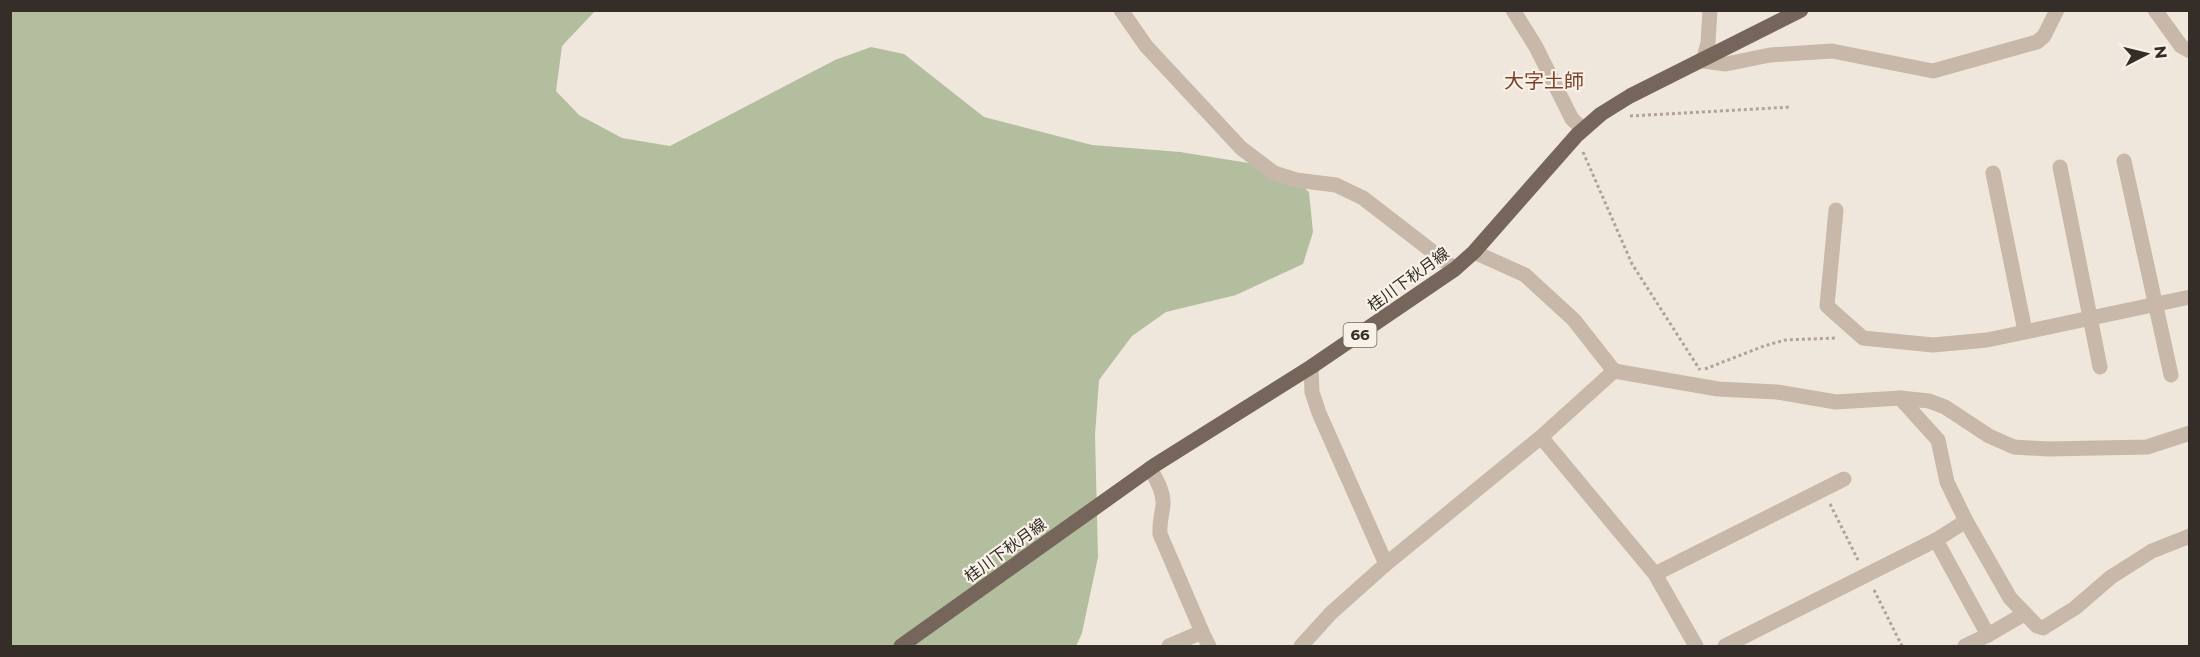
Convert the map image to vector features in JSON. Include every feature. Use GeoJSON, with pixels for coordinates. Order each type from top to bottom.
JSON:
{"type":"FeatureCollection","features":[{"type":"Feature","properties":{"kind":"main road","name":"桂川下秋月線"},"geometry":{"type":"LineString","coordinates":[[901,646],[1150,468],[1311,367],[1455,269],[1474,252],[1579,133],[1601,114],[1801,10]]}},
{"type":"Feature","properties":{"kind":"street"},"geometry":{"type":"LineString","coordinates":[[1121,10],[1146,46],[1241,148],[1274,173],[1296,180],[1336,185],[1363,198],[1455,269]]}},
{"type":"Feature","properties":{"kind":"street"},"geometry":{"type":"LineString","coordinates":[[1513,10],[1536,47],[1579,133]]}},
{"type":"Feature","properties":{"kind":"street"},"geometry":{"type":"LineString","coordinates":[[1710,10],[1708,43],[1703,61],[1726,64],[1770,55],[1832,51],[1933,71],[2037,42],[2044,36],[2057,10]]}},
{"type":"Feature","properties":{"kind":"street"},"geometry":{"type":"LineString","coordinates":[[2156,10],[2181,46],[2190,51]]}},
{"type":"Feature","properties":{"kind":"street"},"geometry":{"type":"LineString","coordinates":[[2124,161],[2171,375]]}},
{"type":"Feature","properties":{"kind":"street"},"geometry":{"type":"LineString","coordinates":[[2060,167],[2100,367]]}},
{"type":"Feature","properties":{"kind":"street"},"geometry":{"type":"LineString","coordinates":[[1993,173],[2025,331]]}},
{"type":"Feature","properties":{"kind":"street"},"geometry":{"type":"LineString","coordinates":[[1836,210],[1827,306],[1863,338],[1933,345],[1987,340],[2190,297]]}},
{"type":"Feature","properties":{"kind":"street"},"geometry":{"type":"LineString","coordinates":[[1474,252],[1525,275],[1574,320],[1614,371]]}},
{"type":"Feature","properties":{"kind":"street"},"geometry":{"type":"LineString","coordinates":[[1311,367],[1312,392],[1318,413],[1386,564]]}},
{"type":"Feature","properties":{"kind":"street"},"geometry":{"type":"LineString","coordinates":[[1301,646],[1331,613],[1386,564],[1541,437],[1614,371],[1701,378],[1718,389],[1777,392],[1836,402],[1900,398],[1929,401],[1945,407],[1989,436],[2014,447],[2048,449],[2147,447],[2190,433]]}},
{"type":"Feature","properties":{"kind":"street"},"geometry":{"type":"LineString","coordinates":[[1900,398],[1938,440],[1947,482],[1966,521],[2010,598],[2037,626],[2043,628],[2075,608],[2111,577],[2144,556],[2190,536]]}},
{"type":"Feature","properties":{"kind":"street"},"geometry":{"type":"LineString","coordinates":[[1541,437],[1655,574],[1696,646]]}},
{"type":"Feature","properties":{"kind":"street"},"geometry":{"type":"LineString","coordinates":[[1150,468],[1163,496],[1160,534],[1209,646]]}},
{"type":"Feature","properties":{"kind":"street"},"geometry":{"type":"LineString","coordinates":[[1655,574],[1844,479]]}},
{"type":"Feature","properties":{"kind":"street"},"geometry":{"type":"LineString","coordinates":[[1725,646],[1936,540],[1966,521]]}},
{"type":"Feature","properties":{"kind":"street"},"geometry":{"type":"LineString","coordinates":[[1936,540],[1988,635]]}},
{"type":"Feature","properties":{"kind":"street"},"geometry":{"type":"LineString","coordinates":[[1965,646],[2024,614]]}},
{"type":"Feature","properties":{"kind":"street"},"geometry":{"type":"LineString","coordinates":[[1169,646],[1202,632]]}},
{"type":"Feature","properties":{"kind":"path"},"geometry":{"type":"LineString","coordinates":[[1619,103],[1631,116],[1791,107]]}},
{"type":"Feature","properties":{"kind":"path"},"geometry":{"type":"LineString","coordinates":[[1579,133],[1632,264],[1701,378],[1716,367],[1764,346],[1785,340],[1863,338]]}},
{"type":"Feature","properties":{"kind":"green space"},"geometry":{"type":"Polygon","coordinates":[[[10,11],[595,11],[562,46],[556,91],[579,115],[622,138],[670,146],[835,60],[871,47],[904,54],[984,117],[1092,145],[1180,152],[1280,168],[1309,192],[1313,232],[1303,264],[1236,295],[1166,312],[1132,336],[1099,380],[1095,435],[1098,557],[1082,633],[1076,646],[11,646],[10,11]]]}},
{"type":"Feature","properties":{"kind":"district","name":"大字土師"},"geometry":{"type":"Point","coordinates":[1544,81]}}]}
